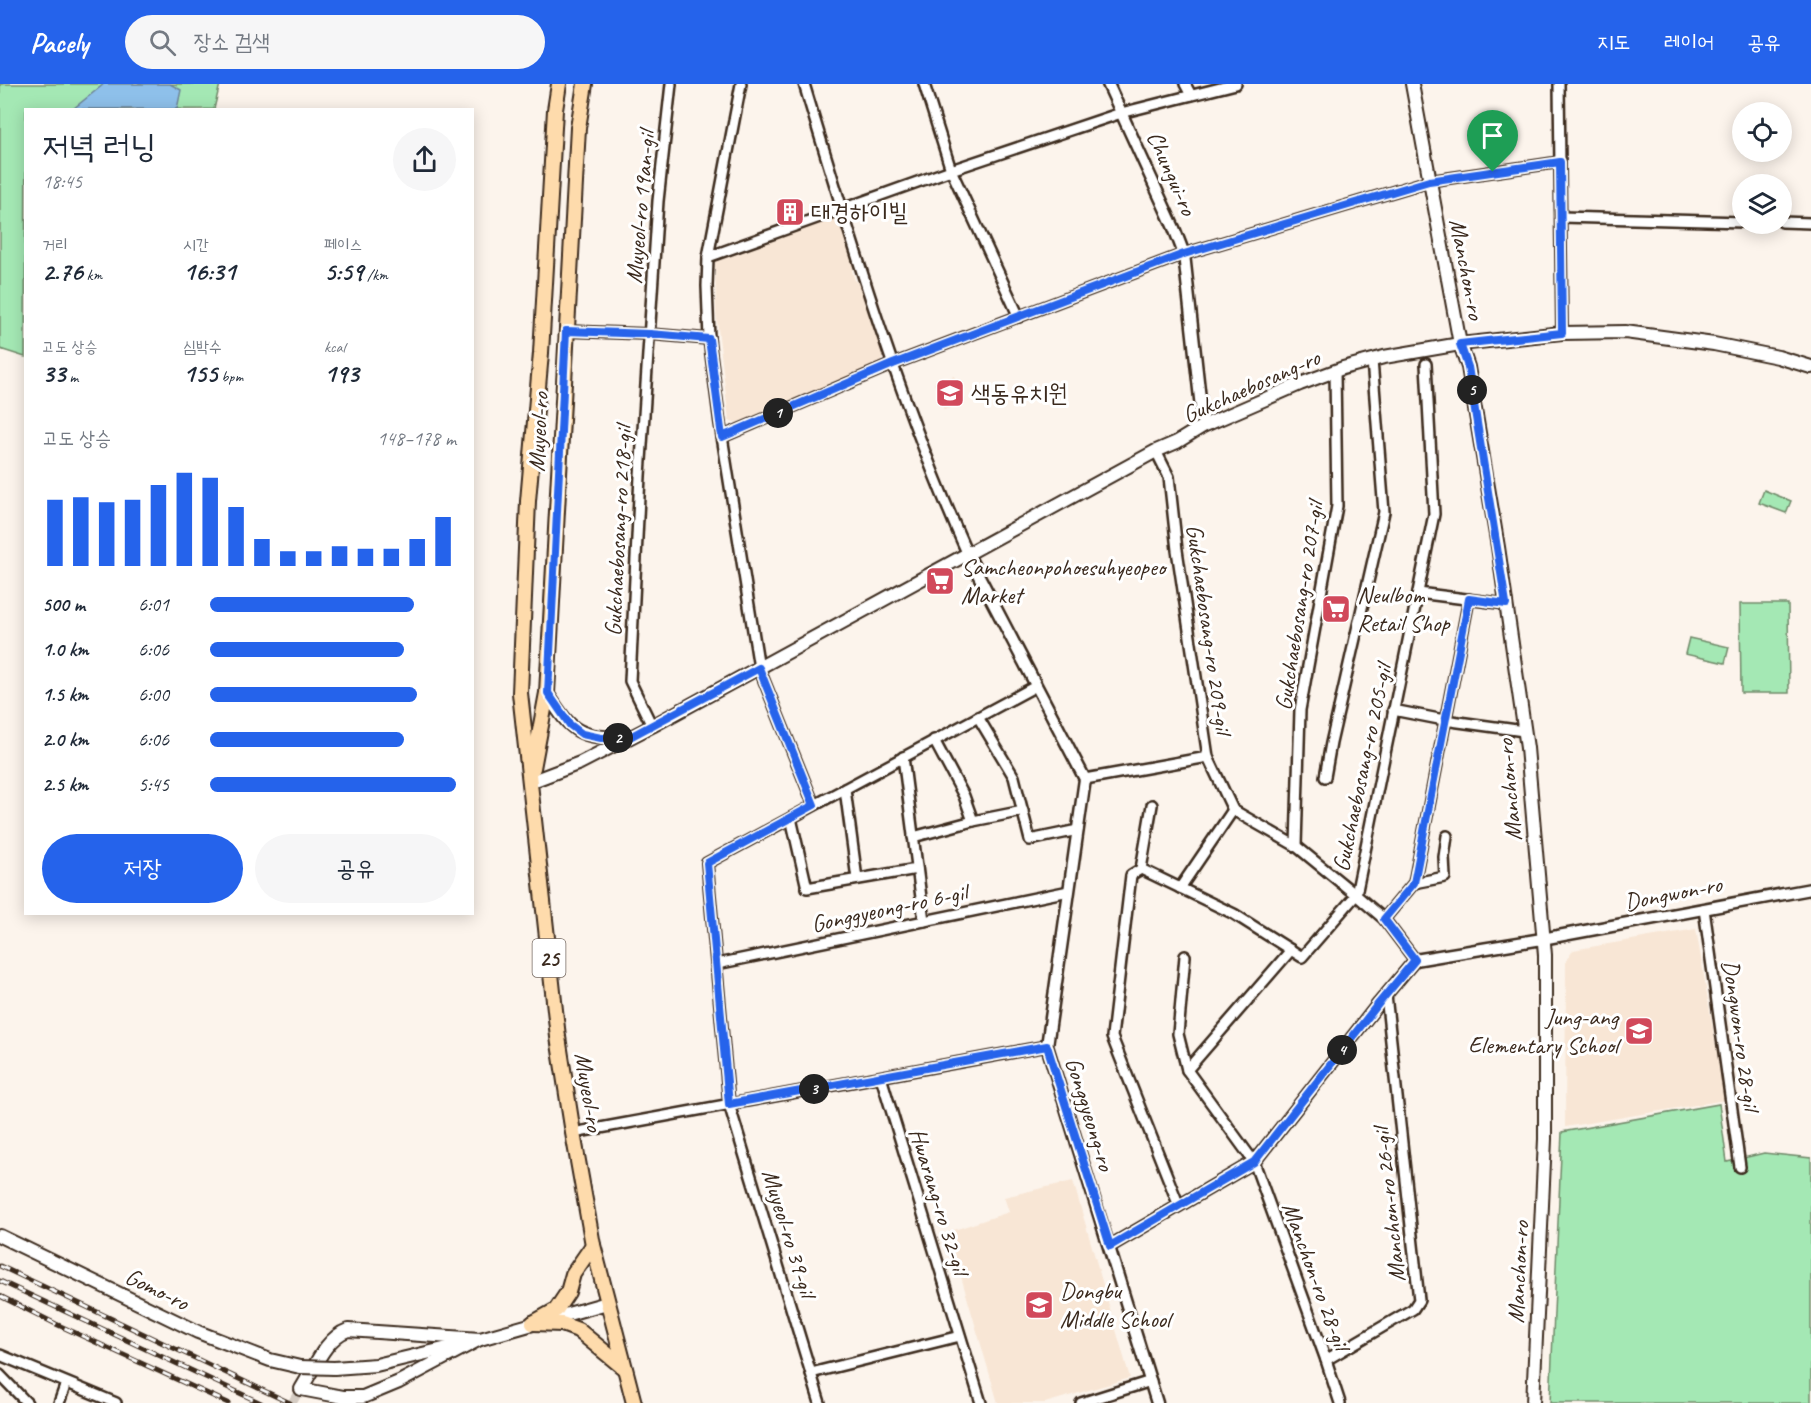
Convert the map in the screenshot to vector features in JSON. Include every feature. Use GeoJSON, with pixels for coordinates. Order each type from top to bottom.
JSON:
{"type":"FeatureCollection","features":[{"type":"Feature","properties":{"kind":"main road","name":"Muyeol-ro"},"geometry":{"type":"LineString","coordinates":[[560,84],[555,110],[548,244],[528,501],[520,693],[558,1037],[573,1133],[593,1245],[634,1403]]}},
{"type":"Feature","properties":{"kind":"main road","name":"Muyeol-ro"},"geometry":{"type":"LineString","coordinates":[[530,782],[548,693],[578,128],[585,84]]}},
{"type":"Feature","properties":{"kind":"main road","name":"Manchon-ro"},"geometry":{"type":"LineString","coordinates":[[1412,84],[1460,344],[1468,367],[1506,604],[1524,731],[1545,955],[1545,1139],[1533,1403]]}},
{"type":"Feature","properties":{"kind":"main road","name":"Gukchaebosang-ro"},"geometry":{"type":"LineString","coordinates":[[530,782],[580,763],[652,726],[1203,426],[1335,371],[1372,360],[1460,344],[1562,333],[1625,332],[1724,346],[1811,367]]}},
{"type":"Feature","properties":{"kind":"main road"},"geometry":{"type":"LineString","coordinates":[[548,693],[566,720],[582,734],[601,738],[628,738]]}},
{"type":"Feature","properties":{"kind":"main road","name":"Gomo-ro"},"geometry":{"type":"LineString","coordinates":[[0,1236],[198,1332],[270,1360],[300,1367],[334,1368],[376,1365],[437,1352],[480,1339]]}},
{"type":"Feature","properties":{"kind":"main road"},"geometry":{"type":"LineString","coordinates":[[533,1323],[556,1310],[568,1292],[573,1274],[593,1245]]}},
{"type":"Feature","properties":{"kind":"main road"},"geometry":{"type":"LineString","coordinates":[[480,1339],[348,1330],[337,1334],[299,1391],[363,1397],[399,1382],[480,1339],[607,1303]]}},
{"type":"Feature","properties":{"kind":"main road"},"geometry":{"type":"LineString","coordinates":[[533,1323],[562,1324],[578,1330],[624,1368]]}},
{"type":"Feature","properties":{"kind":"street","name":"Muyeol-ro 19an-gil"},"geometry":{"type":"LineString","coordinates":[[650,334],[658,201],[671,84]]}},
{"type":"Feature","properties":{"kind":"street"},"geometry":{"type":"LineString","coordinates":[[741,84],[708,257],[706,286],[709,339],[722,437],[759,668],[814,805]]}},
{"type":"Feature","properties":{"kind":"street"},"geometry":{"type":"LineString","coordinates":[[804,84],[842,208],[912,417],[968,555],[1085,779],[1208,757]]}},
{"type":"Feature","properties":{"kind":"street"},"geometry":{"type":"LineString","coordinates":[[924,84],[951,170],[1019,316]]}},
{"type":"Feature","properties":{"kind":"street","name":"Chungui-ro"},"geometry":{"type":"LineString","coordinates":[[1108,84],[1184,254],[1203,426]]}},
{"type":"Feature","properties":{"kind":"street"},"geometry":{"type":"LineString","coordinates":[[1185,84],[1191,95]]}},
{"type":"Feature","properties":{"kind":"street"},"geometry":{"type":"LineString","coordinates":[[708,257],[842,208],[1121,113],[1236,84]]}},
{"type":"Feature","properties":{"kind":"street"},"geometry":{"type":"LineString","coordinates":[[1559,84],[1562,333]]}},
{"type":"Feature","properties":{"kind":"street"},"geometry":{"type":"LineString","coordinates":[[722,437],[893,364],[1184,254],[1429,181],[1560,162]]}},
{"type":"Feature","properties":{"kind":"street"},"geometry":{"type":"LineString","coordinates":[[1561,217],[1732,221]]}},
{"type":"Feature","properties":{"kind":"street"},"geometry":{"type":"LineString","coordinates":[[1792,222],[1811,223]]}},
{"type":"Feature","properties":{"kind":"street"},"geometry":{"type":"LineString","coordinates":[[566,331],[709,339]]}},
{"type":"Feature","properties":{"kind":"street","name":"Gukchaebosang-ro 218-gil"},"geometry":{"type":"LineString","coordinates":[[650,334],[630,681],[652,726]]}},
{"type":"Feature","properties":{"kind":"street"},"geometry":{"type":"LineString","coordinates":[[1325,777],[1330,743],[1384,512],[1372,360]]}},
{"type":"Feature","properties":{"kind":"street","name":"Gukchaebosang-ro 205-gil"},"geometry":{"type":"LineString","coordinates":[[1356,896],[1434,514],[1426,364]]}},
{"type":"Feature","properties":{"kind":"street","name":"Gukchaebosang-ro 207-gil"},"geometry":{"type":"LineString","coordinates":[[1296,846],[1300,710],[1337,506],[1335,371]]}},
{"type":"Feature","properties":{"kind":"street","name":"Gukchaebosang-ro 209-gil"},"geometry":{"type":"LineString","coordinates":[[1156,451],[1169,477],[1177,550],[1208,757],[1233,810]]}},
{"type":"Feature","properties":{"kind":"street"},"geometry":{"type":"LineString","coordinates":[[1418,594],[1506,604]]}},
{"type":"Feature","properties":{"kind":"street"},"geometry":{"type":"LineString","coordinates":[[1384,919],[1414,883],[1469,599]]}},
{"type":"Feature","properties":{"kind":"street"},"geometry":{"type":"LineString","coordinates":[[917,869],[807,888],[791,818],[1036,686]]}},
{"type":"Feature","properties":{"kind":"street"},"geometry":{"type":"LineString","coordinates":[[1394,710],[1444,720],[1524,731]]}},
{"type":"Feature","properties":{"kind":"street"},"geometry":{"type":"LineString","coordinates":[[978,717],[1014,777],[1030,840],[1078,830]]}},
{"type":"Feature","properties":{"kind":"street"},"geometry":{"type":"LineString","coordinates":[[934,740],[964,796],[974,821]]}},
{"type":"Feature","properties":{"kind":"street"},"geometry":{"type":"LineString","coordinates":[[903,757],[924,921]]}},
{"type":"Feature","properties":{"kind":"street","name":"Gonggyeong-ro"},"geometry":{"type":"LineString","coordinates":[[1085,779],[1047,1046],[1158,1403]]}},
{"type":"Feature","properties":{"kind":"street"},"geometry":{"type":"LineString","coordinates":[[845,789],[857,879]]}},
{"type":"Feature","properties":{"kind":"street"},"geometry":{"type":"LineString","coordinates":[[1152,805],[1141,869],[1131,875],[1112,1037],[1179,1206]]}},
{"type":"Feature","properties":{"kind":"street"},"geometry":{"type":"LineString","coordinates":[[1110,1246],[1254,1162],[1415,960],[1384,919],[1296,846],[1233,810],[1180,888]]}},
{"type":"Feature","properties":{"kind":"street"},"geometry":{"type":"LineString","coordinates":[[913,837],[1023,811]]}},
{"type":"Feature","properties":{"kind":"street","name":"Muyeol-ro 39-gil"},"geometry":{"type":"LineString","coordinates":[[791,818],[707,863],[729,1104],[820,1403]]}},
{"type":"Feature","properties":{"kind":"street"},"geometry":{"type":"LineString","coordinates":[[1414,883],[1445,877],[1444,857],[1447,836]]}},
{"type":"Feature","properties":{"kind":"street"},"geometry":{"type":"LineString","coordinates":[[1141,869],[1234,914],[1302,957],[1356,896]]}},
{"type":"Feature","properties":{"kind":"street","name":"Dongwon-ro"},"geometry":{"type":"LineString","coordinates":[[1415,960],[1811,889]]}},
{"type":"Feature","properties":{"kind":"street","name":"Gonggyeong-ro 6-gil"},"geometry":{"type":"LineString","coordinates":[[717,964],[1069,891]]}},
{"type":"Feature","properties":{"kind":"street","name":"Dongwon-ro 28-gil"},"geometry":{"type":"LineString","coordinates":[[1704,909],[1740,1167]]}},
{"type":"Feature","properties":{"kind":"street"},"geometry":{"type":"LineString","coordinates":[[1187,1070],[1291,950]]}},
{"type":"Feature","properties":{"kind":"street"},"geometry":{"type":"LineString","coordinates":[[1185,956],[1178,1035],[1187,1070]]}},
{"type":"Feature","properties":{"kind":"street","name":"Manchon-ro 26-gil"},"geometry":{"type":"LineString","coordinates":[[1326,1360],[1413,1309],[1419,1300],[1386,995]]}},
{"type":"Feature","properties":{"kind":"street"},"geometry":{"type":"LineString","coordinates":[[573,1133],[1047,1046]]}},
{"type":"Feature","properties":{"kind":"street","name":"Manchon-ro 28-gil"},"geometry":{"type":"LineString","coordinates":[[1187,1070],[1254,1162],[1340,1403]]}},
{"type":"Feature","properties":{"kind":"street","name":"Hwarang-ro 32-gil"},"geometry":{"type":"LineString","coordinates":[[881,1077],[981,1403]]}},
{"type":"Feature","properties":{"kind":"street"},"geometry":{"type":"LineString","coordinates":[[811,1373],[960,1336]]}},
{"type":"Feature","properties":{"kind":"street"},"geometry":{"type":"LineString","coordinates":[[0,1355],[116,1403]]}},
{"type":"Feature","properties":{"kind":"street"},"geometry":{"type":"LineString","coordinates":[[0,1375],[27,1403]]}},
{"type":"Feature","properties":{"kind":"street"},"geometry":{"type":"LineString","coordinates":[[1081,1403],[1151,1381]]}},
{"type":"Feature","properties":{"kind":"street"},"geometry":{"type":"LineString","coordinates":[[59,1403],[64,1389]]}},
{"type":"Feature","properties":{"kind":"shaded area"},"geometry":{"type":"Polygon","coordinates":[[[833,216],[841,221],[854,264],[852,271],[855,281],[861,284],[883,356],[880,365],[737,423],[729,420],[716,312],[715,261],[833,216]]]}},
{"type":"Feature","properties":{"kind":"shaded area","name":"색동유치원"},"geometry":{"type":"Polygon","coordinates":[[[954,376],[965,402],[944,410],[934,383],[954,376]]]}},
{"type":"Feature","properties":{"kind":"shaded area","name":"Jung-ang Elementary School"},"geometry":{"type":"Polygon","coordinates":[[[1696,929],[1725,1100],[1565,1127],[1566,962],[1573,950],[1696,929]]]}},
{"type":"Feature","properties":{"kind":"shaded area","name":"Dongbu Middle School"},"geometry":{"type":"Polygon","coordinates":[[[1073,1181],[1130,1378],[1045,1403],[998,1403],[948,1232],[1009,1212],[1004,1197],[1073,1181]]]}},
{"type":"Feature","properties":{"kind":"green space"},"geometry":{"type":"Polygon","coordinates":[[[0,84],[220,84],[214,108],[24,108],[24,357],[0,349],[0,84]]]}},
{"type":"Feature","properties":{"kind":"green space"},"geometry":{"type":"Polygon","coordinates":[[[1764,490],[1791,501],[1786,513],[1759,503],[1764,490]]]}},
{"type":"Feature","properties":{"kind":"green space"},"geometry":{"type":"Polygon","coordinates":[[[1740,604],[1788,604],[1789,693],[1741,693],[1740,604]]]}},
{"type":"Feature","properties":{"kind":"green space"},"geometry":{"type":"Polygon","coordinates":[[[1689,638],[1729,647],[1725,663],[1685,654],[1689,638]]]}},
{"type":"Feature","properties":{"kind":"green space"},"geometry":{"type":"Polygon","coordinates":[[[1719,1104],[1727,1162],[1764,1153],[1811,1158],[1811,1403],[1550,1403],[1562,1132],[1719,1104]]]}},
{"type":"Feature","properties":{"kind":"water"},"geometry":{"type":"Polygon","coordinates":[[[104,84],[170,84],[181,90],[177,108],[74,108],[104,84]]]}},
{"type":"Feature","properties":{"kind":"tunnel"},"geometry":{"type":"LineString","coordinates":[[292,1403],[298,1393]]}},
{"type":"Feature","properties":{"kind":"railway"},"geometry":{"type":"LineString","coordinates":[[0,1266],[290,1403]]}},
{"type":"Feature","properties":{"kind":"railway"},"geometry":{"type":"LineString","coordinates":[[0,1281],[261,1403]]}},
{"type":"Feature","properties":{"kind":"railway"},"geometry":{"type":"LineString","coordinates":[[0,1296],[228,1403]]}},
{"type":"Feature","properties":{"kind":"place","name":"대경하이빌"},"geometry":{"type":"Point","coordinates":[790,212]}},
{"type":"Feature","properties":{"kind":"place","name":"색동유치원"},"geometry":{"type":"Point","coordinates":[950,393]}},
{"type":"Feature","properties":{"kind":"place","name":"Samcheonpohoesuhyeopeo Market"},"geometry":{"type":"Point","coordinates":[940,581]}},
{"type":"Feature","properties":{"kind":"place","name":"Neulbom Retail Shop"},"geometry":{"type":"Point","coordinates":[1336,609]}},
{"type":"Feature","properties":{"kind":"place","name":"Jung-ang Elementary School"},"geometry":{"type":"Point","coordinates":[1639,1031]}},
{"type":"Feature","properties":{"kind":"place","name":"Dongbu Middle School"},"geometry":{"type":"Point","coordinates":[1039,1305]}},
{"type":"Feature","properties":{"kind":"route"},"geometry":{"type":"LineString","coordinates":[[1560,162],[1562,333],[1460,344],[1468,367],[1506,604],[1469,599],[1414,883],[1384,919],[1415,960],[1254,1162],[1110,1246],[1047,1046],[729,1104],[707,863],[814,805],[759,668],[628,738],[601,738],[582,734],[561,715],[548,693],[566,331],[709,339],[722,437],[893,364],[1184,254],[1429,181],[1493,172],[1560,162]]}}]}
